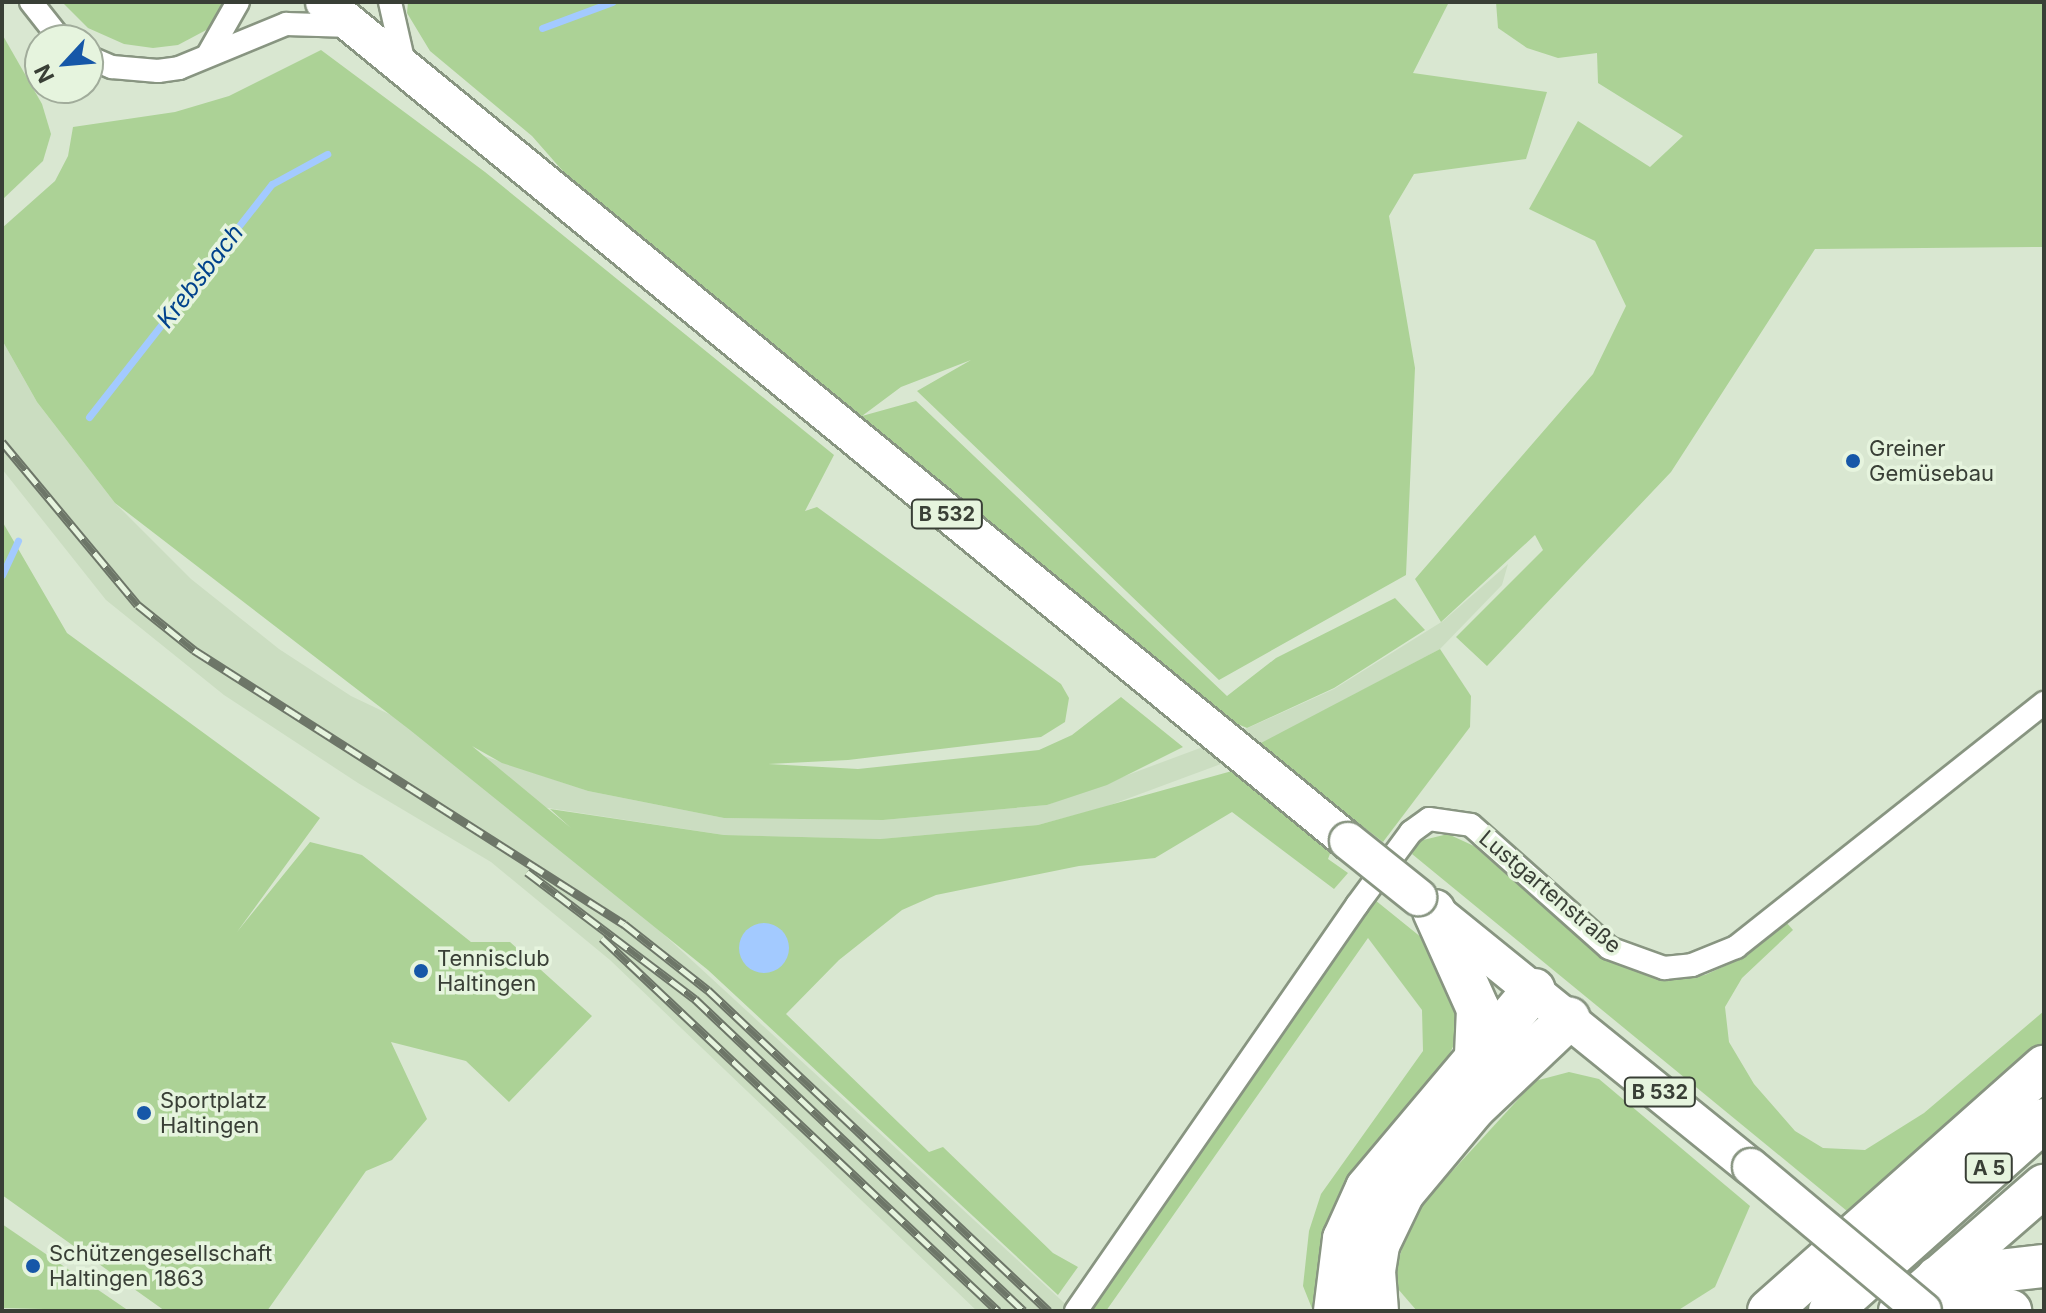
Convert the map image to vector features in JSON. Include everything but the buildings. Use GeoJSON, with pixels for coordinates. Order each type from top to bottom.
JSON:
{"type":"FeatureCollection","features":[{"type":"Feature","properties":{"kind":"highway"},"geometry":{"type":"LineString","coordinates":[[1426,904],[1475,997],[1476,1054]]}},
{"type":"Feature","properties":{"kind":"highway"},"geometry":{"type":"LineString","coordinates":[[1335,1311],[1344,1239],[1367,1188],[1476,1054],[1534,990]]}},
{"type":"Feature","properties":{"kind":"highway"},"geometry":{"type":"LineString","coordinates":[[1377,1311],[1374,1271],[1378,1245],[1403,1193],[1475,1107],[1569,1018]]}},
{"type":"Feature","properties":{"kind":"highway"},"geometry":{"type":"LineString","coordinates":[[1769,1311],[1804,1276],[2044,1067]]}},
{"type":"Feature","properties":{"kind":"highway","name":"A 5"},"geometry":{"type":"LineString","coordinates":[[1830,1311],[2044,1120]]}},
{"type":"Feature","properties":{"kind":"highway","name":"A 5"},"geometry":{"type":"LineString","coordinates":[[1900,1311],[1931,1300],[2044,1186]]}},
{"type":"Feature","properties":{"kind":"highway"},"geometry":{"type":"LineString","coordinates":[[1931,1300],[2044,1266]]}},
{"type":"Feature","properties":{"kind":"highway"},"geometry":{"type":"LineString","coordinates":[[1746,1311],[1804,1276]]}},
{"type":"Feature","properties":{"kind":"highway"},"geometry":{"type":"LineString","coordinates":[[1931,1300],[1985,1305],[2010,1311]]}},
{"type":"Feature","properties":{"kind":"main road","name":"B 532"},"geometry":{"type":"LineString","coordinates":[[324,2],[1751,1167],[1931,1300]]}},
{"type":"Feature","properties":{"kind":"street"},"geometry":{"type":"LineString","coordinates":[[31,2],[48,24]]}},
{"type":"Feature","properties":{"kind":"street"},"geometry":{"type":"LineString","coordinates":[[208,54],[238,2]]}},
{"type":"Feature","properties":{"kind":"street"},"geometry":{"type":"LineString","coordinates":[[390,2],[405,69]]}},
{"type":"Feature","properties":{"kind":"street"},"geometry":{"type":"LineString","coordinates":[[104,61],[148,71],[179,68],[286,24],[352,26]]}},
{"type":"Feature","properties":{"kind":"street","name":"Lustgartenstraße"},"geometry":{"type":"LineString","coordinates":[[1076,1311],[1357,905],[1411,832],[1429,819],[1471,825],[1609,948],[1664,968],[1692,965],[1736,947],[2044,703]]}},
{"type":"Feature","properties":{"kind":"shaded area"},"geometry":{"type":"Polygon","coordinates":[[[2,340],[37,402],[115,503],[191,579],[279,649],[351,696],[460,748],[588,791],[724,818],[883,820],[1047,805],[1219,741],[1334,689],[1443,621],[1508,564],[1502,585],[1440,649],[1229,761],[1105,807],[1038,825],[880,839],[724,835],[522,804],[1073,1311],[977,1311],[610,960],[491,862],[358,783],[224,695],[106,600],[2,469],[2,340]]]}},
{"type":"Feature","properties":{"kind":"green space"},"geometry":{"type":"Polygon","coordinates":[[[62,2],[223,2],[210,28],[178,45],[153,48],[124,44],[104,35],[104,24],[84,24],[62,2]]]}},
{"type":"Feature","properties":{"kind":"green space"},"geometry":{"type":"Polygon","coordinates":[[[408,2],[1449,2],[1413,73],[1547,92],[1526,159],[1414,174],[1389,216],[1415,368],[1406,575],[1219,680],[917,391],[971,360],[901,387],[862,416],[916,401],[1227,696],[1276,658],[1395,598],[1425,630],[1334,688],[1247,728],[1235,723],[576,186],[532,136],[430,51],[407,13],[408,2]]]}},
{"type":"Feature","properties":{"kind":"green space"},"geometry":{"type":"Polygon","coordinates":[[[1496,2],[2044,2],[2044,247],[1815,249],[1671,472],[1487,666],[1456,637],[1543,550],[1535,535],[1441,622],[1415,579],[1593,374],[1626,306],[1595,241],[1529,209],[1578,121],[1650,167],[1683,136],[1598,83],[1597,53],[1558,58],[1527,48],[1498,28],[1496,2]]]}},
{"type":"Feature","properties":{"kind":"green space"},"geometry":{"type":"Polygon","coordinates":[[[2,34],[24,72],[24,104],[42,104],[51,134],[43,161],[2,200],[2,34]]]}},
{"type":"Feature","properties":{"kind":"green space"},"geometry":{"type":"Polygon","coordinates":[[[321,50],[485,172],[834,455],[805,511],[817,507],[1061,684],[1069,698],[1065,722],[1041,737],[848,760],[768,764],[858,769],[1039,750],[1072,735],[1121,697],[1183,747],[1107,785],[1047,805],[883,820],[724,818],[588,791],[502,763],[472,746],[571,828],[550,809],[724,835],[880,839],[1038,825],[1232,771],[1331,851],[1328,859],[1348,873],[1334,889],[1232,812],[1155,858],[1079,866],[936,895],[902,910],[839,960],[786,1014],[929,1152],[943,1147],[1053,1253],[1078,1267],[1058,1295],[708,970],[410,730],[115,503],[37,402],[2,340],[2,228],[55,181],[68,156],[73,127],[175,112],[229,96],[321,50]]]}},
{"type":"Feature","properties":{"kind":"green space"},"geometry":{"type":"Polygon","coordinates":[[[2,521],[67,633],[320,818],[237,932],[310,842],[362,855],[471,942],[510,942],[592,1016],[509,1102],[466,1061],[391,1042],[427,1119],[392,1160],[366,1171],[267,1311],[165,1311],[2,1195],[2,521]]]}},
{"type":"Feature","properties":{"kind":"green space"},"geometry":{"type":"Polygon","coordinates":[[[1440,649],[1471,696],[1470,727],[1383,842],[1257,745],[1440,649]]]}},
{"type":"Feature","properties":{"kind":"green space"},"geometry":{"type":"Polygon","coordinates":[[[1448,834],[1474,846],[1586,945],[1633,969],[1676,978],[1705,975],[1740,959],[1786,922],[1793,930],[1742,978],[1725,1007],[1729,1042],[1754,1084],[1795,1131],[1823,1148],[1865,1150],[1924,1113],[2044,1011],[2044,1042],[1847,1211],[1412,854],[1419,841],[1448,834]]]}},
{"type":"Feature","properties":{"kind":"green space"},"geometry":{"type":"Polygon","coordinates":[[[1375,900],[1427,942],[1458,1008],[1457,1038],[1445,1064],[1343,1189],[1325,1228],[1313,1311],[1303,1286],[1309,1231],[1321,1194],[1423,1051],[1422,1010],[1368,938],[1106,1311],[1092,1311],[1375,900]]]}},
{"type":"Feature","properties":{"kind":"green space"},"geometry":{"type":"Polygon","coordinates":[[[1569,1072],[1599,1079],[1750,1206],[1715,1287],[1677,1311],[1417,1311],[1392,1282],[1412,1215],[1535,1081],[1569,1072]]]}},
{"type":"Feature","properties":{"kind":"green space","name":"Schützengesellschaft Haltingen 1863"},"geometry":{"type":"Polygon","coordinates":[[[2,1224],[129,1311],[2,1308],[2,1224]]]}},
{"type":"Feature","properties":{"kind":"water"},"geometry":{"type":"Polygon","coordinates":[[[764,923],[782,930],[789,948],[782,966],[764,973],[746,966],[739,948],[746,930],[764,923]]]}},
{"type":"Feature","properties":{"kind":"waterway","name":"Krebsbach"},"geometry":{"type":"LineString","coordinates":[[542,28],[612,2]]}},
{"type":"Feature","properties":{"kind":"waterway","name":"Krebsbach"},"geometry":{"type":"LineString","coordinates":[[89,417],[272,184],[327,154]]}},
{"type":"Feature","properties":{"kind":"waterway","name":"Krebsbach"},"geometry":{"type":"LineString","coordinates":[[2,575],[18,540]]}},
{"type":"Feature","properties":{"kind":"railway"},"geometry":{"type":"LineString","coordinates":[[2,442],[138,605],[194,650],[624,924],[708,990],[1049,1311]]}},
{"type":"Feature","properties":{"kind":"railway"},"geometry":{"type":"LineString","coordinates":[[527,872],[695,999],[1024,1311]]}},
{"type":"Feature","properties":{"kind":"railway"},"geometry":{"type":"LineString","coordinates":[[602,938],[998,1311]]}},
{"type":"Feature","properties":{"kind":"place","name":"Greiner Gemüsebau"},"geometry":{"type":"Point","coordinates":[1853,461]}},
{"type":"Feature","properties":{"kind":"place","name":"Tennisclub Haltingen"},"geometry":{"type":"Point","coordinates":[421,971]}},
{"type":"Feature","properties":{"kind":"place","name":"Sportplatz Haltingen"},"geometry":{"type":"Point","coordinates":[144,1113]}},
{"type":"Feature","properties":{"kind":"place","name":"Schützengesellschaft Haltingen 1863"},"geometry":{"type":"Point","coordinates":[33,1266]}}]}
